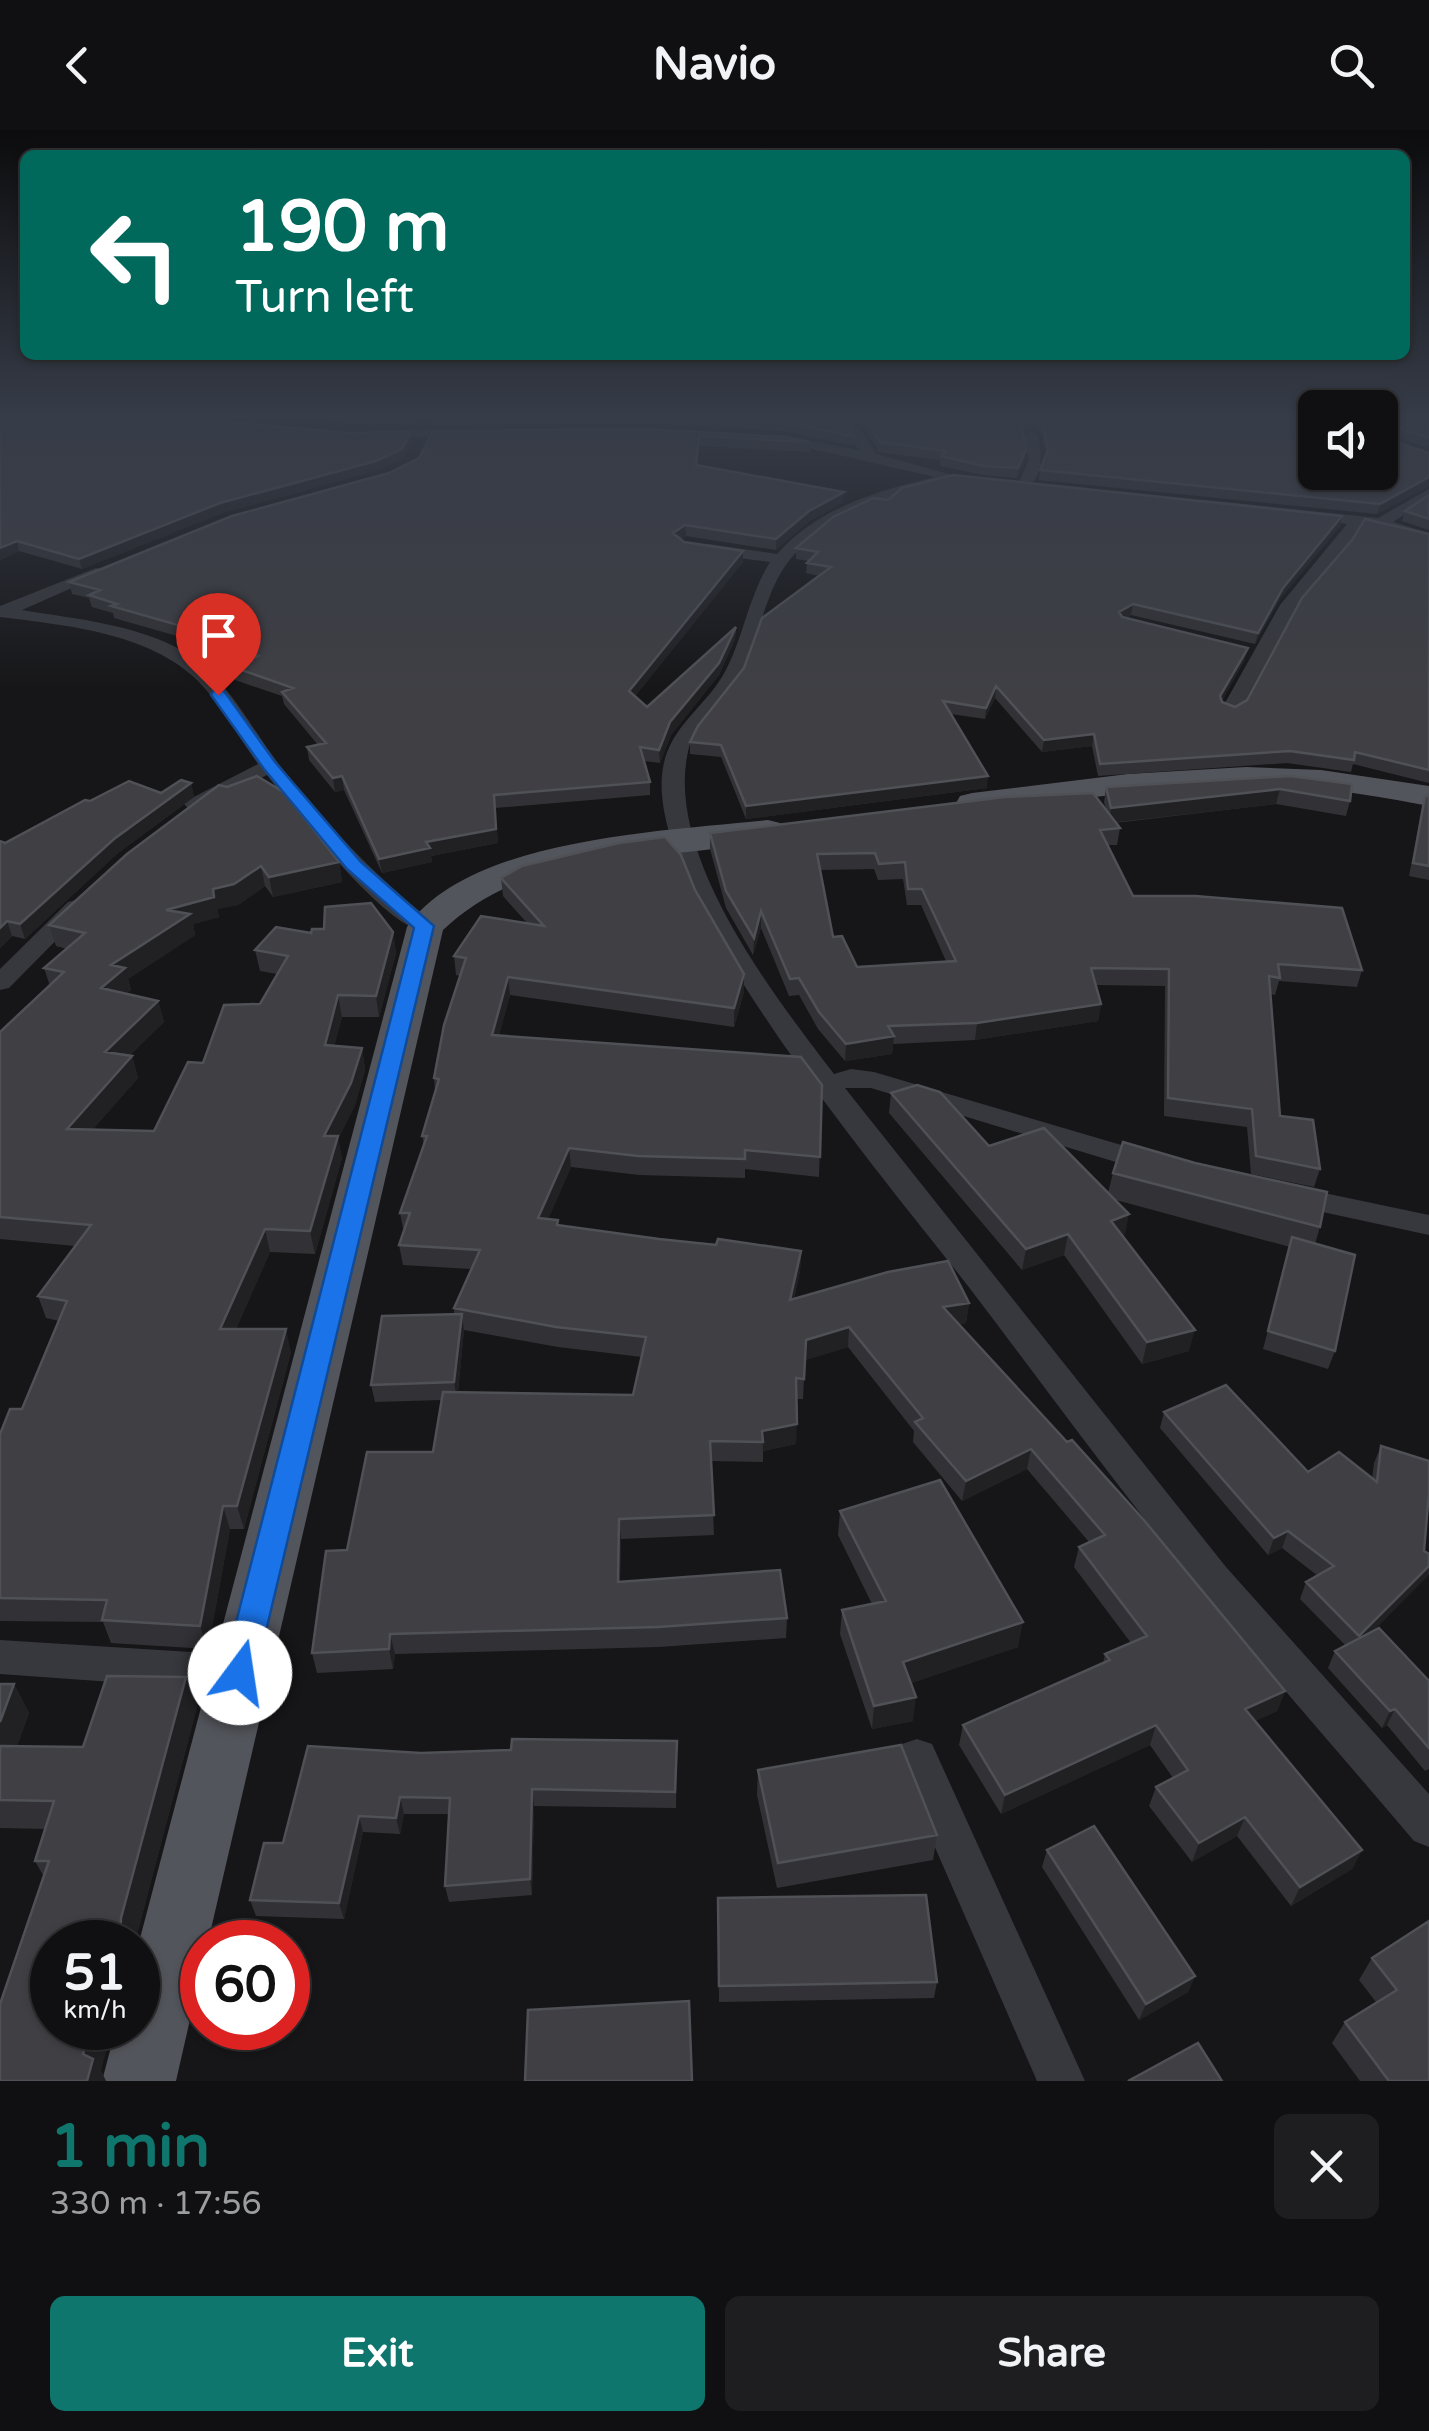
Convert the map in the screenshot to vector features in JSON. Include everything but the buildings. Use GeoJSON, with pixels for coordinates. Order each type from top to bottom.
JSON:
{"type":"FeatureCollection","features":[{"type":"Feature","properties":{"kind":"main road"},"geometry":{"type":"LineString","coordinates":[[941,808],[1132,784],[1248,777],[1342,782],[1429,796]]}},
{"type":"Feature","properties":{"kind":"main road"},"geometry":{"type":"LineString","coordinates":[[140,2081],[424,926],[439,908],[501,877],[628,842],[686,841],[804,826]]}},
{"type":"Feature","properties":{"kind":"street"},"geometry":{"type":"LineString","coordinates":[[844,510],[804,536],[781,559],[764,584],[735,670],[680,740],[670,786],[686,841],[723,934],[774,1014],[1213,1578],[1429,1826]]}},
{"type":"Feature","properties":{"kind":"street"},"geometry":{"type":"LineString","coordinates":[[1273,510],[1382,523],[1429,538]]}},
{"type":"Feature","properties":{"kind":"street"},"geometry":{"type":"LineString","coordinates":[[1382,523],[1403,510]]}},
{"type":"Feature","properties":{"kind":"street"},"geometry":{"type":"LineString","coordinates":[[1231,710],[1253,653],[1342,545],[1357,519]]}},
{"type":"Feature","properties":{"kind":"street"},"geometry":{"type":"LineString","coordinates":[[685,546],[781,559]]}},
{"type":"Feature","properties":{"kind":"street"},"geometry":{"type":"LineString","coordinates":[[1,611],[124,562]]}},
{"type":"Feature","properties":{"kind":"street"},"geometry":{"type":"LineString","coordinates":[[1,611],[131,638],[174,654],[201,672],[270,766],[354,866],[424,926]]}},
{"type":"Feature","properties":{"kind":"street"},"geometry":{"type":"LineString","coordinates":[[182,814],[270,766]]}},
{"type":"Feature","properties":{"kind":"street"},"geometry":{"type":"LineString","coordinates":[[0,983],[97,886]]}},
{"type":"Feature","properties":{"kind":"street"},"geometry":{"type":"LineString","coordinates":[[828,1084],[850,1076],[874,1080],[1172,1170]]}},
{"type":"Feature","properties":{"kind":"street"},"geometry":{"type":"LineString","coordinates":[[1262,1190],[1429,1225]]}},
{"type":"Feature","properties":{"kind":"street"},"geometry":{"type":"LineString","coordinates":[[0,1656],[240,1673]]}},
{"type":"Feature","properties":{"kind":"street"},"geometry":{"type":"LineString","coordinates":[[917,1758],[1061,2081]]}},
{"type":"Feature","properties":{"kind":"route"},"geometry":{"type":"LineString","coordinates":[[218,695],[270,766],[354,866],[396,906],[424,926],[240,1673]]}}]}
